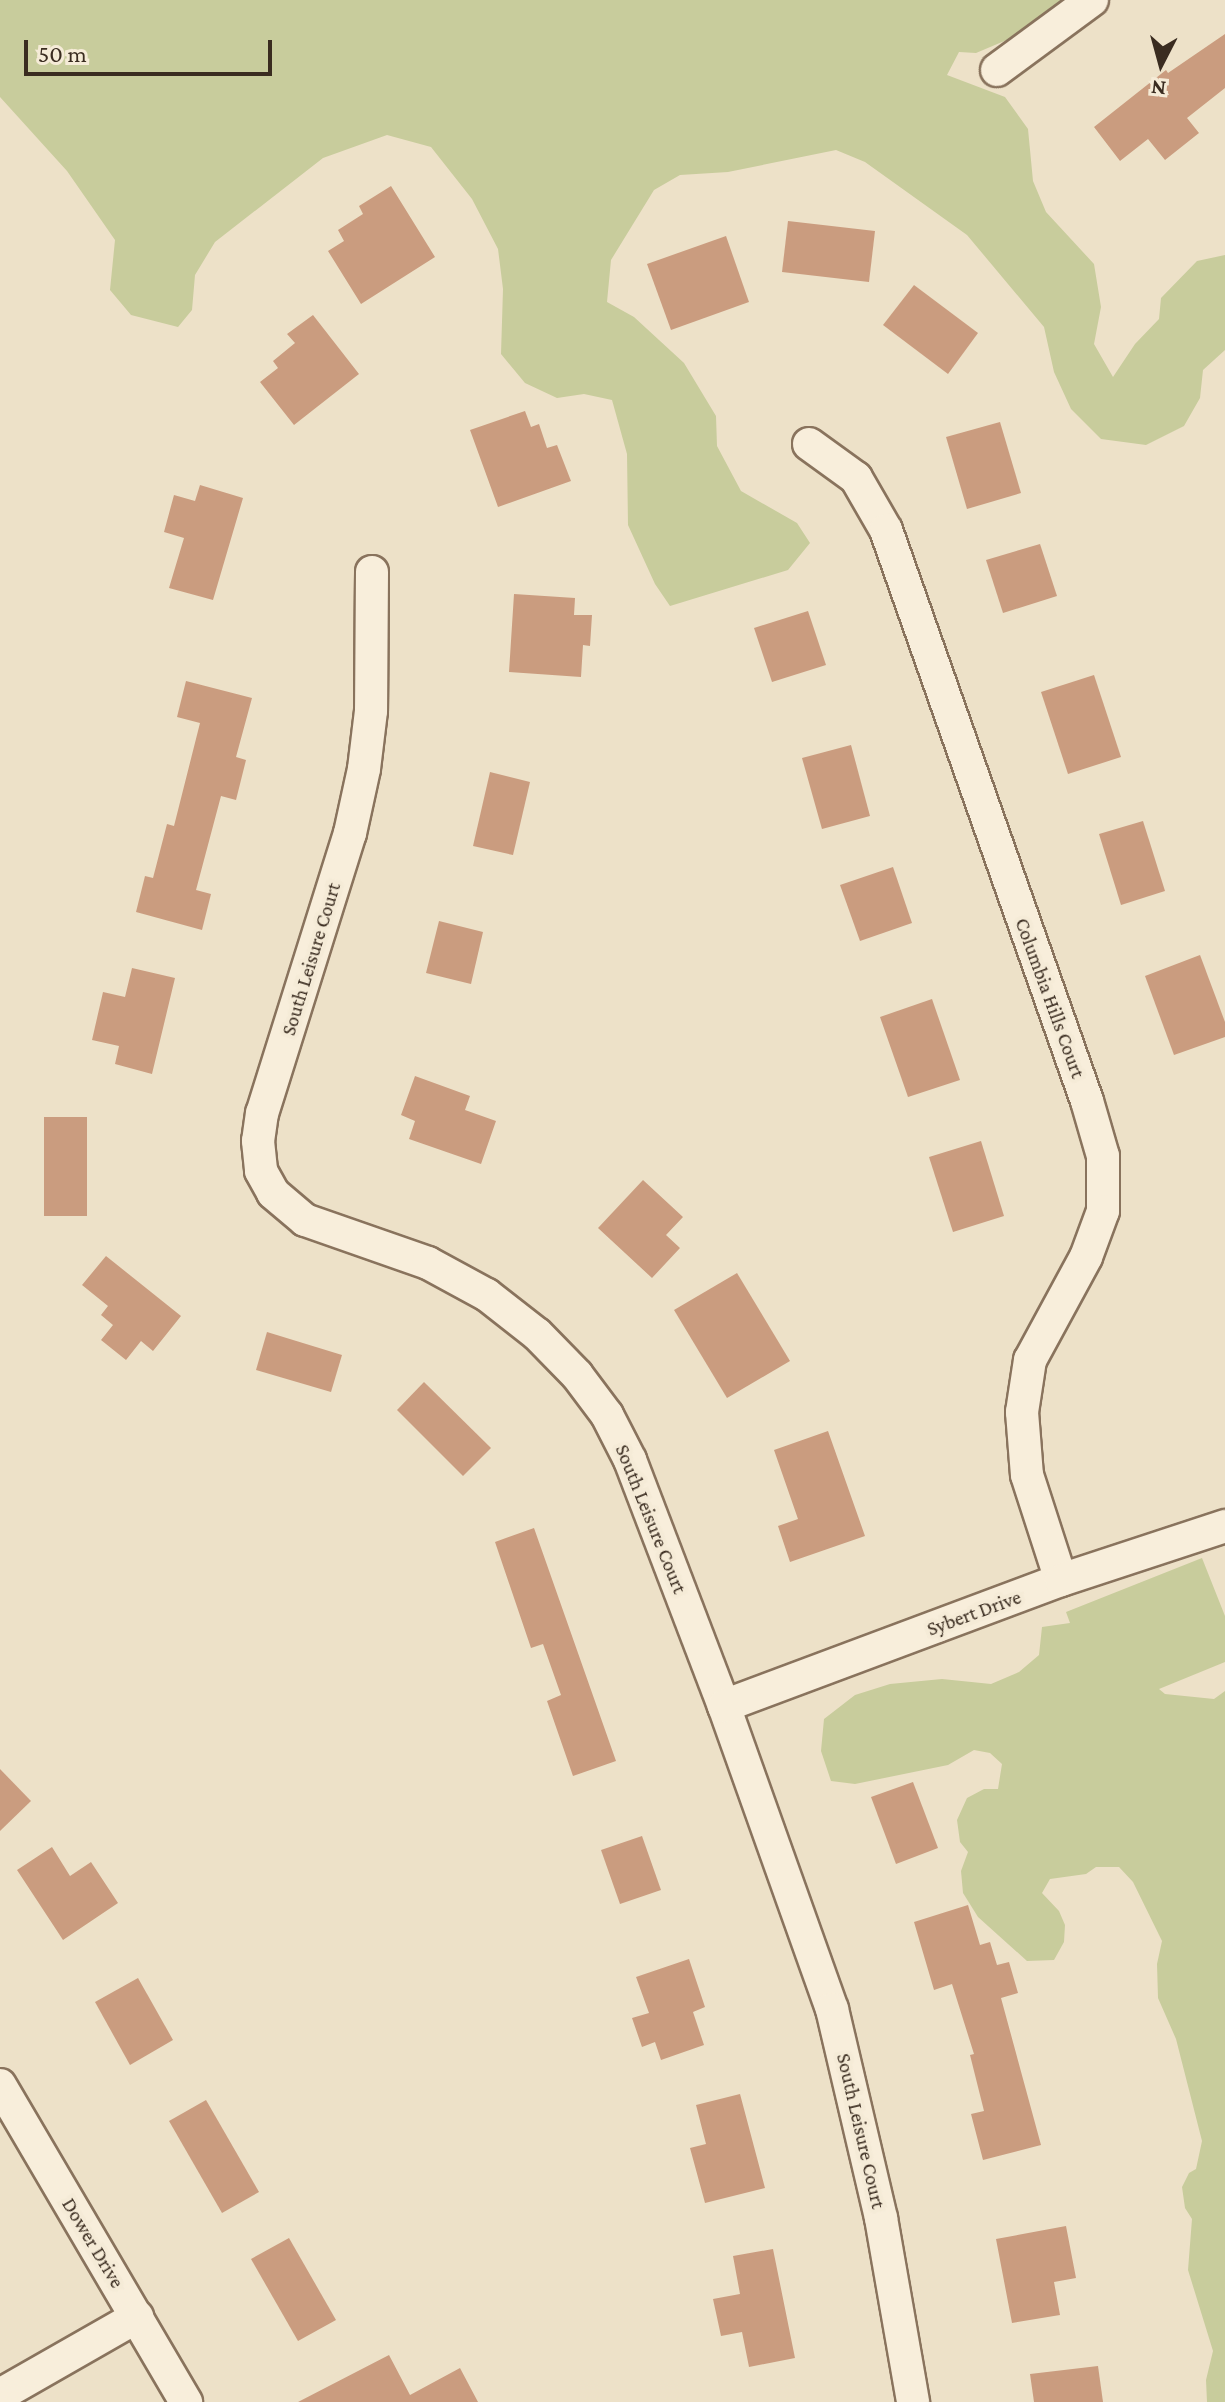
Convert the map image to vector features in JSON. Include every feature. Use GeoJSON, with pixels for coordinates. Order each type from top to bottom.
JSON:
{"type":"FeatureCollection","features":[{"type":"Feature","properties":{"kind":"street"},"geometry":{"type":"LineString","coordinates":[[997,70],[1092,0]]}},
{"type":"Feature","properties":{"kind":"street","name":"Columbia Hills Court"},"geometry":{"type":"LineString","coordinates":[[809,444],[856,478],[886,530],[1087,1101],[1103,1156],[1103,1211],[1086,1257],[1030,1360],[1022,1412],[1027,1475],[1061,1580]]}},
{"type":"Feature","properties":{"kind":"street","name":"South Leisure Court"},"geometry":{"type":"LineString","coordinates":[[372,572],[372,696],[364,769],[350,833],[262,1113],[258,1141],[261,1171],[273,1193],[305,1220],[428,1263],[487,1295],[537,1334],[577,1375],[607,1415],[630,1460],[724,1706],[832,2009],[878,2204],[913,2402]]}},
{"type":"Feature","properties":{"kind":"street","name":"Sybert Drive"},"geometry":{"type":"LineString","coordinates":[[724,1706],[1061,1580],[1225,1526]]}},
{"type":"Feature","properties":{"kind":"street","name":"Dower Drive"},"geometry":{"type":"LineString","coordinates":[[0,2085],[186,2402]]}},
{"type":"Feature","properties":{"kind":"street"},"geometry":{"type":"LineString","coordinates":[[0,2395],[137,2317]]}},
{"type":"Feature","properties":{"kind":"green space"},"geometry":{"type":"Polygon","coordinates":[[[0,0],[1062,0],[1063,3],[1033,29],[976,53],[959,52],[947,75],[1005,97],[1028,129],[1033,181],[1046,212],[1094,264],[1101,307],[1094,344],[1113,377],[1135,344],[1159,319],[1161,298],[1197,261],[1225,255],[1225,350],[1203,370],[1200,398],[1184,426],[1146,445],[1101,439],[1071,409],[1054,372],[1044,327],[967,235],[865,162],[836,150],[728,172],[680,175],[654,190],[611,260],[607,302],[634,317],[684,363],[716,416],[717,446],[741,491],[797,523],[810,543],[788,570],[670,606],[655,584],[628,525],[627,454],[612,400],[584,394],[557,398],[525,383],[501,354],[503,289],[498,249],[472,199],[431,147],[387,135],[323,158],[215,242],[195,275],[192,310],[178,327],[131,315],[110,290],[115,240],[67,171],[0,97],[0,0]]]}},
{"type":"Feature","properties":{"kind":"green space"},"geometry":{"type":"Polygon","coordinates":[[[1202,1558],[1225,1616],[1225,1662],[1159,1689],[1165,1694],[1214,1699],[1225,1691],[1225,2402],[1207,2402],[1206,2380],[1213,2351],[1188,2270],[1192,2219],[1185,2208],[1182,2187],[1189,2173],[1196,2169],[1202,2141],[1176,2039],[1158,1998],[1157,1964],[1162,1941],[1133,1882],[1119,1867],[1096,1867],[1086,1874],[1050,1879],[1042,1893],[1059,1911],[1065,1925],[1064,1942],[1054,1960],[1027,1961],[978,1917],[963,1893],[961,1871],[968,1852],[960,1842],[957,1820],[967,1798],[984,1789],[998,1789],[1002,1764],[990,1753],[974,1750],[948,1765],[855,1784],[831,1781],[821,1751],[824,1719],[855,1695],[890,1684],[942,1679],[991,1684],[1019,1672],[1039,1655],[1042,1627],[1070,1623],[1066,1612],[1202,1558]]]}},
{"type":"Feature","properties":{"kind":"building"},"geometry":{"type":"Polygon","coordinates":[[[1225,34],[1225,88],[1187,118],[1199,133],[1165,160],[1148,139],[1120,161],[1094,127],[1166,70],[1168,73],[1225,34]]]}},
{"type":"Feature","properties":{"kind":"building"},"geometry":{"type":"Polygon","coordinates":[[[391,186],[435,257],[361,304],[328,251],[344,241],[338,230],[363,214],[359,206],[391,186]]]}},
{"type":"Feature","properties":{"kind":"building"},"geometry":{"type":"Polygon","coordinates":[[[788,221],[875,231],[869,282],[782,272],[788,221]]]}},
{"type":"Feature","properties":{"kind":"building"},"geometry":{"type":"Polygon","coordinates":[[[726,236],[749,302],[671,330],[647,264],[726,236]]]}},
{"type":"Feature","properties":{"kind":"building"},"geometry":{"type":"Polygon","coordinates":[[[914,285],[978,333],[948,374],[883,325],[914,285]]]}},
{"type":"Feature","properties":{"kind":"building"},"geometry":{"type":"Polygon","coordinates":[[[313,315],[359,374],[294,425],[260,382],[278,368],[273,361],[295,343],[287,334],[313,315]]]}},
{"type":"Feature","properties":{"kind":"building"},"geometry":{"type":"Polygon","coordinates":[[[525,411],[531,427],[539,424],[547,448],[557,445],[571,481],[498,507],[470,430],[525,411]]]}},
{"type":"Feature","properties":{"kind":"building"},"geometry":{"type":"Polygon","coordinates":[[[1000,422],[1021,493],[967,509],[946,437],[1000,422]]]}},
{"type":"Feature","properties":{"kind":"building"},"geometry":{"type":"Polygon","coordinates":[[[200,485],[243,498],[213,600],[169,588],[184,538],[164,532],[174,495],[195,501],[200,485]]]}},
{"type":"Feature","properties":{"kind":"building"},"geometry":{"type":"Polygon","coordinates":[[[1040,544],[1057,596],[1003,613],[986,560],[1040,544]]]}},
{"type":"Feature","properties":{"kind":"building"},"geometry":{"type":"Polygon","coordinates":[[[514,594],[575,598],[574,615],[592,615],[590,646],[583,645],[581,677],[509,672],[514,594]]]}},
{"type":"Feature","properties":{"kind":"building"},"geometry":{"type":"Polygon","coordinates":[[[808,611],[826,665],[772,682],[754,628],[808,611]]]}},
{"type":"Feature","properties":{"kind":"building"},"geometry":{"type":"Polygon","coordinates":[[[1094,675],[1121,757],[1068,774],[1041,692],[1094,675]]]}},
{"type":"Feature","properties":{"kind":"building"},"geometry":{"type":"Polygon","coordinates":[[[186,681],[252,698],[236,757],[246,760],[236,800],[221,796],[196,890],[211,894],[202,930],[136,912],[145,876],[153,878],[167,824],[174,826],[200,723],[177,717],[186,681]]]}},
{"type":"Feature","properties":{"kind":"building"},"geometry":{"type":"Polygon","coordinates":[[[851,745],[870,816],[822,829],[802,758],[851,745]]]}},
{"type":"Feature","properties":{"kind":"building"},"geometry":{"type":"Polygon","coordinates":[[[490,772],[530,782],[513,855],[473,846],[490,772]]]}},
{"type":"Feature","properties":{"kind":"building"},"geometry":{"type":"Polygon","coordinates":[[[1143,821],[1165,891],[1121,905],[1099,834],[1143,821]]]}},
{"type":"Feature","properties":{"kind":"building"},"geometry":{"type":"Polygon","coordinates":[[[893,867],[912,923],[860,941],[840,885],[893,867]]]}},
{"type":"Feature","properties":{"kind":"building"},"geometry":{"type":"Polygon","coordinates":[[[439,921],[483,932],[471,984],[426,973],[439,921]]]}},
{"type":"Feature","properties":{"kind":"building"},"geometry":{"type":"Polygon","coordinates":[[[1200,955],[1225,1022],[1225,1037],[1174,1055],[1145,976],[1200,955]]]}},
{"type":"Feature","properties":{"kind":"building"},"geometry":{"type":"Polygon","coordinates":[[[132,968],[175,978],[152,1074],[115,1064],[119,1046],[92,1040],[103,992],[125,997],[132,968]]]}},
{"type":"Feature","properties":{"kind":"building"},"geometry":{"type":"Polygon","coordinates":[[[932,999],[960,1080],[908,1097],[880,1017],[932,999]]]}},
{"type":"Feature","properties":{"kind":"building"},"geometry":{"type":"Polygon","coordinates":[[[415,1076],[470,1096],[465,1110],[496,1121],[481,1164],[409,1139],[415,1121],[401,1115],[415,1076]]]}},
{"type":"Feature","properties":{"kind":"building"},"geometry":{"type":"Polygon","coordinates":[[[44,1117],[87,1117],[87,1216],[44,1216],[44,1117]]]}},
{"type":"Feature","properties":{"kind":"building"},"geometry":{"type":"Polygon","coordinates":[[[981,1141],[1004,1216],[953,1232],[929,1157],[981,1141]]]}},
{"type":"Feature","properties":{"kind":"building"},"geometry":{"type":"Polygon","coordinates":[[[643,1180],[683,1217],[666,1235],[680,1248],[652,1278],[598,1228],[643,1180]]]}},
{"type":"Feature","properties":{"kind":"building"},"geometry":{"type":"Polygon","coordinates":[[[106,1256],[181,1316],[153,1351],[141,1341],[126,1360],[101,1340],[113,1325],[101,1315],[108,1306],[82,1285],[106,1256]]]}},
{"type":"Feature","properties":{"kind":"building"},"geometry":{"type":"Polygon","coordinates":[[[737,1273],[790,1361],[727,1398],[674,1310],[737,1273]]]}},
{"type":"Feature","properties":{"kind":"building"},"geometry":{"type":"Polygon","coordinates":[[[267,1332],[342,1355],[331,1392],[256,1370],[267,1332]]]}},
{"type":"Feature","properties":{"kind":"building"},"geometry":{"type":"Polygon","coordinates":[[[424,1382],[491,1448],[463,1476],[397,1410],[424,1382]]]}},
{"type":"Feature","properties":{"kind":"building"},"geometry":{"type":"Polygon","coordinates":[[[828,1431],[865,1536],[790,1562],[778,1526],[798,1519],[774,1450],[828,1431]]]}},
{"type":"Feature","properties":{"kind":"building"},"geometry":{"type":"Polygon","coordinates":[[[534,1528],[616,1761],[573,1776],[547,1701],[561,1695],[543,1644],[531,1648],[495,1542],[534,1528]]]}},
{"type":"Feature","properties":{"kind":"building"},"geometry":{"type":"Polygon","coordinates":[[[0,1769],[31,1801],[0,1831],[0,1769]]]}},
{"type":"Feature","properties":{"kind":"building"},"geometry":{"type":"Polygon","coordinates":[[[913,1782],[938,1848],[896,1864],[871,1797],[913,1782]]]}},
{"type":"Feature","properties":{"kind":"building"},"geometry":{"type":"Polygon","coordinates":[[[642,1836],[661,1890],[620,1904],[601,1850],[642,1836]]]}},
{"type":"Feature","properties":{"kind":"building"},"geometry":{"type":"Polygon","coordinates":[[[52,1847],[70,1876],[91,1862],[118,1903],[63,1940],[17,1870],[52,1847]]]}},
{"type":"Feature","properties":{"kind":"building"},"geometry":{"type":"Polygon","coordinates":[[[968,1905],[980,1945],[990,1942],[997,1965],[1009,1962],[1018,1993],[1001,1998],[1041,2145],[983,2160],[971,2114],[984,2111],[970,2055],[974,2054],[952,1984],[934,1990],[914,1922],[968,1905]]]}},
{"type":"Feature","properties":{"kind":"building"},"geometry":{"type":"Polygon","coordinates":[[[689,1959],[705,2007],[693,2012],[704,2045],[661,2060],[655,2042],[642,2047],[632,2018],[649,2013],[636,1977],[689,1959]]]}},
{"type":"Feature","properties":{"kind":"building"},"geometry":{"type":"Polygon","coordinates":[[[138,1978],[173,2040],[130,2065],[95,2002],[138,1978]]]}},
{"type":"Feature","properties":{"kind":"building"},"geometry":{"type":"Polygon","coordinates":[[[740,2094],[765,2188],[705,2203],[690,2148],[706,2144],[696,2105],[740,2094]]]}},
{"type":"Feature","properties":{"kind":"building"},"geometry":{"type":"Polygon","coordinates":[[[206,2100],[259,2192],[222,2213],[169,2121],[206,2100]]]}},
{"type":"Feature","properties":{"kind":"building"},"geometry":{"type":"Polygon","coordinates":[[[1066,2226],[1076,2278],[1054,2282],[1060,2315],[1012,2323],[996,2239],[1066,2226]]]}},
{"type":"Feature","properties":{"kind":"building"},"geometry":{"type":"Polygon","coordinates":[[[289,2238],[336,2320],[298,2341],[251,2259],[289,2238]]]}},
{"type":"Feature","properties":{"kind":"building"},"geometry":{"type":"Polygon","coordinates":[[[773,2249],[795,2358],[749,2367],[742,2332],[721,2336],[713,2299],[740,2294],[733,2256],[773,2249]]]}},
{"type":"Feature","properties":{"kind":"building"},"geometry":{"type":"Polygon","coordinates":[[[389,2355],[410,2395],[460,2368],[478,2402],[298,2402],[389,2355]]]}},
{"type":"Feature","properties":{"kind":"building"},"geometry":{"type":"Polygon","coordinates":[[[1098,2366],[1103,2402],[1034,2402],[1030,2374],[1098,2366]]]}}]}
